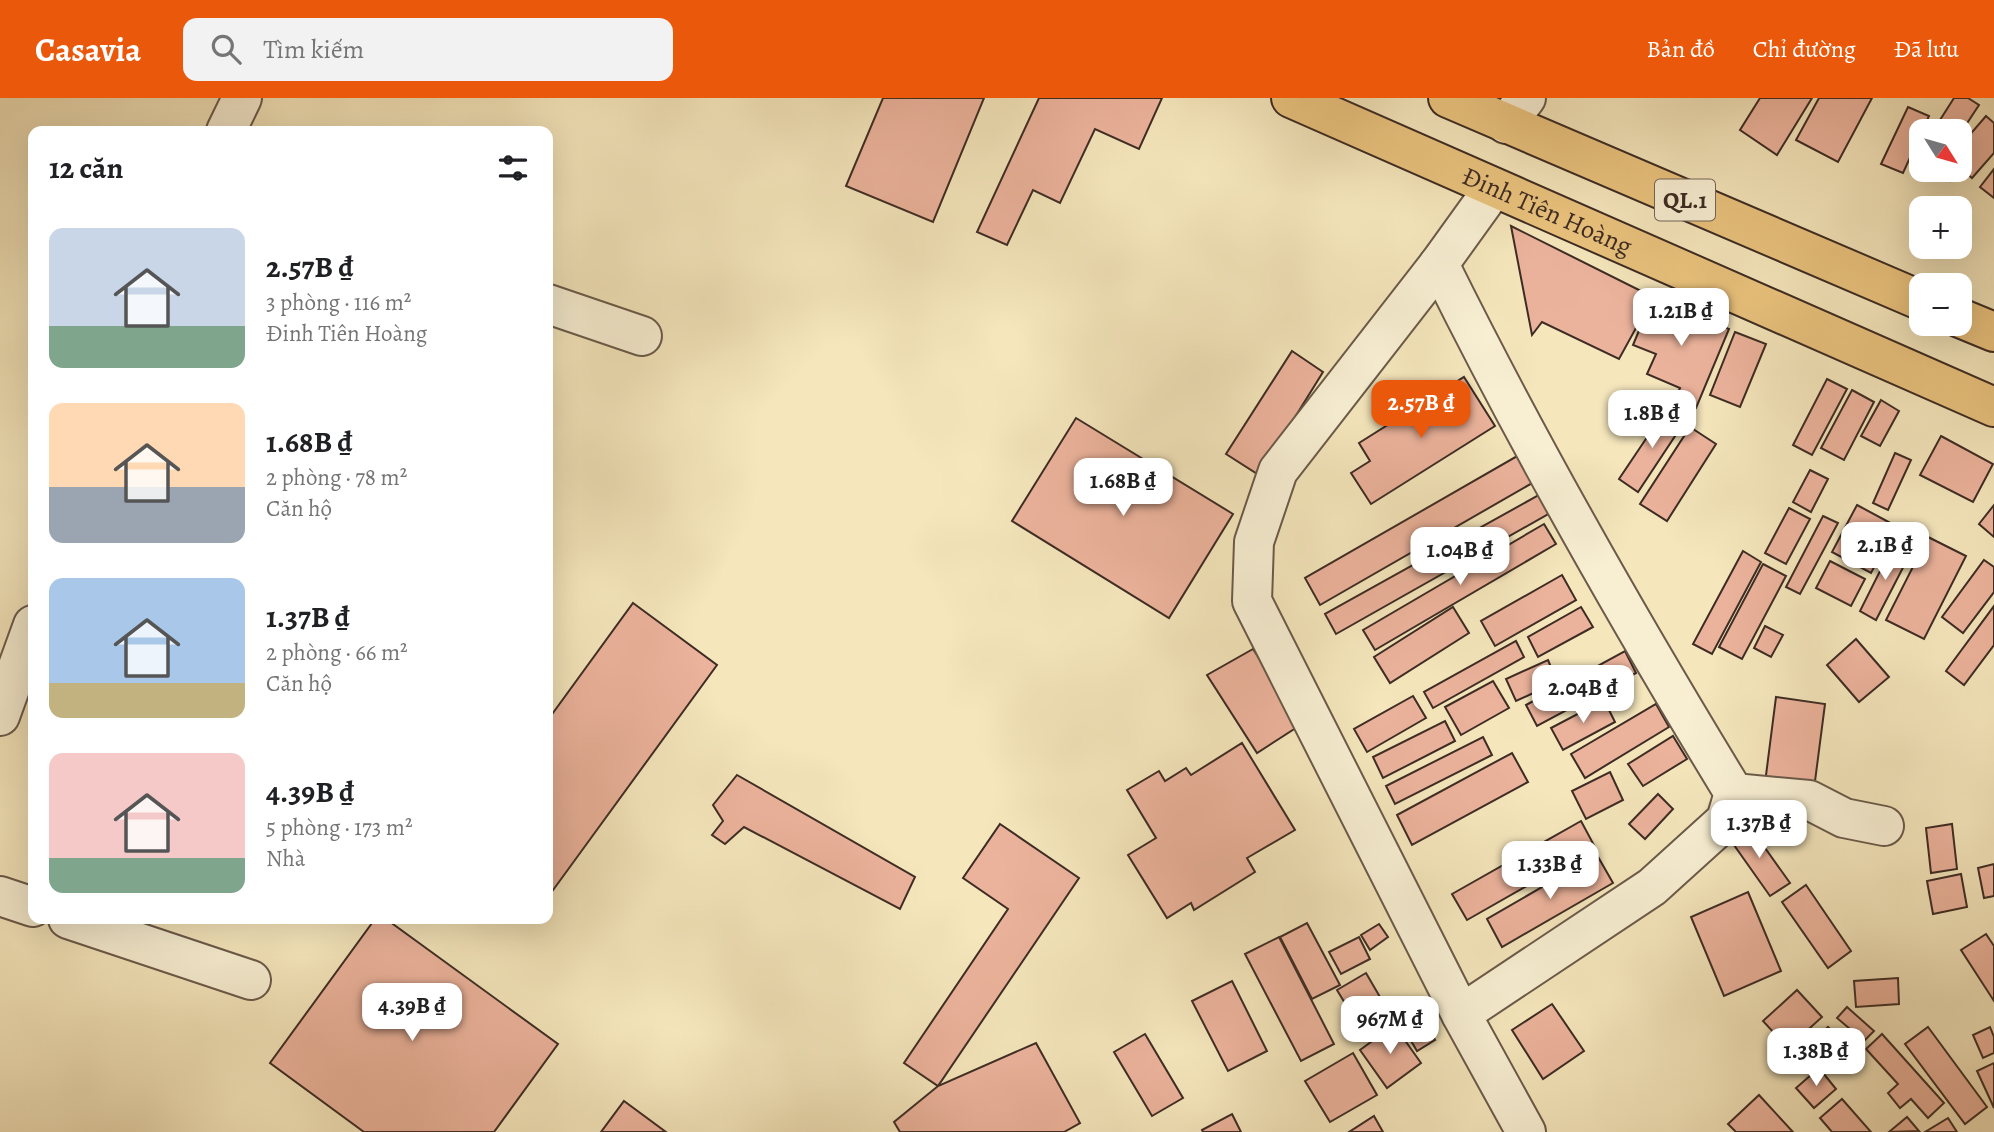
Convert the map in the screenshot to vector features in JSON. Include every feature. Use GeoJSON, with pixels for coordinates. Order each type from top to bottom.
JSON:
{"type":"FeatureCollection","features":[{"type":"Feature","properties":{"kind":"highway","name":"Đinh Tiên Hoàng"},"geometry":{"type":"LineString","coordinates":[[1291,98],[1994,407]]}},
{"type":"Feature","properties":{"kind":"highway","name":"QL.1"},"geometry":{"type":"LineString","coordinates":[[1448,98],[1516,111],[1909,295]]}},
{"type":"Feature","properties":{"kind":"highway"},"geometry":{"type":"LineString","coordinates":[[1972,323],[1994,332]]}},
{"type":"Feature","properties":{"kind":"street"},"geometry":{"type":"LineString","coordinates":[[228,126],[242,98]]}},
{"type":"Feature","properties":{"kind":"street"},"geometry":{"type":"LineString","coordinates":[[1493,189],[1439,264],[1278,471],[1254,542],[1252,601],[1461,1014],[1526,1132]]}},
{"type":"Feature","properties":{"kind":"street"},"geometry":{"type":"LineString","coordinates":[[1439,264],[1509,405],[1670,688],[1734,793],[1727,820],[1652,887],[1461,1014]]}},
{"type":"Feature","properties":{"kind":"street"},"geometry":{"type":"LineString","coordinates":[[553,306],[642,336]]}},
{"type":"Feature","properties":{"kind":"street"},"geometry":{"type":"LineString","coordinates":[[0,716],[23,643]]}},
{"type":"Feature","properties":{"kind":"street"},"geometry":{"type":"LineString","coordinates":[[1734,793],[1809,800],[1844,818],[1884,826]]}},
{"type":"Feature","properties":{"kind":"street"},"geometry":{"type":"LineString","coordinates":[[0,896],[28,905]]}},
{"type":"Feature","properties":{"kind":"street"},"geometry":{"type":"LineString","coordinates":[[83,924],[251,979]]}},
{"type":"Feature","properties":{"kind":"building"},"geometry":{"type":"Polygon","coordinates":[[[883,98],[984,98],[933,222],[846,186],[883,98]]]}},
{"type":"Feature","properties":{"kind":"building"},"geometry":{"type":"Polygon","coordinates":[[[1039,98],[1162,98],[1139,149],[1095,129],[1060,203],[1033,190],[1007,245],[977,232],[1039,98]]]}},
{"type":"Feature","properties":{"kind":"building"},"geometry":{"type":"Polygon","coordinates":[[[1760,98],[1812,98],[1777,155],[1740,130],[1760,98]]]}},
{"type":"Feature","properties":{"kind":"building"},"geometry":{"type":"Polygon","coordinates":[[[1819,98],[1872,98],[1838,162],[1796,140],[1819,98]]]}},
{"type":"Feature","properties":{"kind":"building"},"geometry":{"type":"Polygon","coordinates":[[[1954,98],[1968,98],[1979,105],[1970,119],[1941,119],[1954,98]]]}},
{"type":"Feature","properties":{"kind":"building"},"geometry":{"type":"Polygon","coordinates":[[[1908,107],[1929,116],[1928,119],[1909,119],[1909,160],[1903,173],[1881,164],[1908,107]]]}},
{"type":"Feature","properties":{"kind":"building"},"geometry":{"type":"Polygon","coordinates":[[[1986,116],[1994,123],[1994,153],[1972,178],[1972,132],[1986,116]]]}},
{"type":"Feature","properties":{"kind":"building"},"geometry":{"type":"Polygon","coordinates":[[[1994,169],[1994,198],[1980,187],[1994,169]]]}},
{"type":"Feature","properties":{"kind":"building"},"geometry":{"type":"Polygon","coordinates":[[[1511,226],[1653,297],[1619,359],[1542,322],[1532,335],[1511,226]]]}},
{"type":"Feature","properties":{"kind":"building"},"geometry":{"type":"Polygon","coordinates":[[[1653,297],[1729,329],[1696,408],[1675,400],[1680,388],[1647,374],[1656,354],[1633,345],[1653,297]]]}},
{"type":"Feature","properties":{"kind":"building"},"geometry":{"type":"Polygon","coordinates":[[[1735,332],[1766,344],[1740,407],[1710,395],[1735,332]]]}},
{"type":"Feature","properties":{"kind":"building"},"geometry":{"type":"Polygon","coordinates":[[[1292,351],[1323,372],[1259,475],[1226,454],[1292,351]]]}},
{"type":"Feature","properties":{"kind":"building"},"geometry":{"type":"Polygon","coordinates":[[[1464,377],[1495,426],[1371,504],[1351,473],[1370,461],[1359,443],[1464,377]]]}},
{"type":"Feature","properties":{"kind":"building"},"geometry":{"type":"Polygon","coordinates":[[[1827,379],[1847,389],[1812,455],[1793,445],[1827,379]]]}},
{"type":"Feature","properties":{"kind":"building"},"geometry":{"type":"Polygon","coordinates":[[[1852,390],[1874,402],[1844,460],[1821,448],[1852,390]]]}},
{"type":"Feature","properties":{"kind":"building"},"geometry":{"type":"Polygon","coordinates":[[[1881,400],[1899,411],[1880,446],[1861,436],[1881,400]]]}},
{"type":"Feature","properties":{"kind":"building"},"geometry":{"type":"Polygon","coordinates":[[[1666,409],[1685,421],[1638,492],[1619,479],[1666,409]]]}},
{"type":"Feature","properties":{"kind":"building"},"geometry":{"type":"Polygon","coordinates":[[[1076,418],[1233,514],[1169,618],[1012,521],[1076,418]]]}},
{"type":"Feature","properties":{"kind":"building"},"geometry":{"type":"Polygon","coordinates":[[[1690,427],[1716,444],[1667,521],[1640,504],[1690,427]]]}},
{"type":"Feature","properties":{"kind":"building"},"geometry":{"type":"Polygon","coordinates":[[[1941,436],[1993,464],[1973,502],[1920,475],[1941,436]]]}},
{"type":"Feature","properties":{"kind":"building"},"geometry":{"type":"Polygon","coordinates":[[[1526,451],[1541,478],[1320,605],[1305,578],[1526,451]]]}},
{"type":"Feature","properties":{"kind":"building"},"geometry":{"type":"Polygon","coordinates":[[[1895,453],[1911,460],[1888,510],[1873,503],[1895,453]]]}},
{"type":"Feature","properties":{"kind":"building"},"geometry":{"type":"Polygon","coordinates":[[[1810,470],[1828,479],[1811,512],[1793,502],[1810,470]]]}},
{"type":"Feature","properties":{"kind":"building"},"geometry":{"type":"Polygon","coordinates":[[[1546,491],[1559,508],[1336,634],[1325,614],[1546,491]]]}},
{"type":"Feature","properties":{"kind":"building"},"geometry":{"type":"Polygon","coordinates":[[[1857,505],[1896,526],[1871,573],[1832,552],[1857,505]]]}},
{"type":"Feature","properties":{"kind":"building"},"geometry":{"type":"Polygon","coordinates":[[[1994,505],[1994,537],[1979,524],[1994,505]]]}},
{"type":"Feature","properties":{"kind":"building"},"geometry":{"type":"Polygon","coordinates":[[[1789,508],[1810,519],[1786,564],[1765,553],[1789,508]]]}},
{"type":"Feature","properties":{"kind":"building"},"geometry":{"type":"Polygon","coordinates":[[[1823,516],[1838,523],[1800,594],[1786,587],[1823,516]]]}},
{"type":"Feature","properties":{"kind":"building"},"geometry":{"type":"Polygon","coordinates":[[[1544,524],[1556,544],[1375,650],[1363,630],[1544,524]]]}},
{"type":"Feature","properties":{"kind":"building"},"geometry":{"type":"Polygon","coordinates":[[[1928,537],[1966,556],[1924,639],[1886,620],[1928,537]]]}},
{"type":"Feature","properties":{"kind":"building"},"geometry":{"type":"Polygon","coordinates":[[[1893,545],[1910,554],[1876,620],[1860,611],[1893,545]]]}},
{"type":"Feature","properties":{"kind":"building"},"geometry":{"type":"Polygon","coordinates":[[[1743,551],[1761,562],[1712,654],[1693,644],[1743,551]]]}},
{"type":"Feature","properties":{"kind":"building"},"geometry":{"type":"Polygon","coordinates":[[[1984,560],[1994,567],[1994,592],[1963,633],[1942,617],[1984,560]]]}},
{"type":"Feature","properties":{"kind":"building"},"geometry":{"type":"Polygon","coordinates":[[[1830,561],[1865,579],[1851,606],[1816,588],[1830,561]]]}},
{"type":"Feature","properties":{"kind":"building"},"geometry":{"type":"Polygon","coordinates":[[[1763,564],[1786,576],[1742,659],[1719,647],[1763,564]]]}},
{"type":"Feature","properties":{"kind":"building"},"geometry":{"type":"Polygon","coordinates":[[[1562,575],[1576,600],[1495,646],[1481,621],[1562,575]]]}},
{"type":"Feature","properties":{"kind":"building"},"geometry":{"type":"Polygon","coordinates":[[[633,603],[717,665],[553,890],[553,713],[633,603]]]}},
{"type":"Feature","properties":{"kind":"building"},"geometry":{"type":"Polygon","coordinates":[[[1994,606],[1994,645],[1964,685],[1946,671],[1994,606]]]}},
{"type":"Feature","properties":{"kind":"building"},"geometry":{"type":"Polygon","coordinates":[[[1453,607],[1469,633],[1390,683],[1374,657],[1453,607]]]}},
{"type":"Feature","properties":{"kind":"building"},"geometry":{"type":"Polygon","coordinates":[[[1581,607],[1593,627],[1538,657],[1528,637],[1581,607]]]}},
{"type":"Feature","properties":{"kind":"building"},"geometry":{"type":"Polygon","coordinates":[[[1765,626],[1783,635],[1771,657],[1754,648],[1765,626]]]}},
{"type":"Feature","properties":{"kind":"building"},"geometry":{"type":"Polygon","coordinates":[[[1856,639],[1889,677],[1859,702],[1827,665],[1856,639]]]}},
{"type":"Feature","properties":{"kind":"building"},"geometry":{"type":"Polygon","coordinates":[[[1516,641],[1524,657],[1433,708],[1424,692],[1516,641]]]}},
{"type":"Feature","properties":{"kind":"building"},"geometry":{"type":"Polygon","coordinates":[[[1253,649],[1302,724],[1257,753],[1207,675],[1253,649]]]}},
{"type":"Feature","properties":{"kind":"building"},"geometry":{"type":"Polygon","coordinates":[[[1625,651],[1636,673],[1537,726],[1526,705],[1625,651]]]}},
{"type":"Feature","properties":{"kind":"building"},"geometry":{"type":"Polygon","coordinates":[[[1548,660],[1557,682],[1516,701],[1506,679],[1548,660]]]}},
{"type":"Feature","properties":{"kind":"building"},"geometry":{"type":"Polygon","coordinates":[[[1493,681],[1509,708],[1461,735],[1445,707],[1493,681]]]}},
{"type":"Feature","properties":{"kind":"building"},"geometry":{"type":"Polygon","coordinates":[[[1413,696],[1426,718],[1367,752],[1354,729],[1413,696]]]}},
{"type":"Feature","properties":{"kind":"building"},"geometry":{"type":"Polygon","coordinates":[[[1776,697],[1825,704],[1814,789],[1765,783],[1776,697]]]}},
{"type":"Feature","properties":{"kind":"building"},"geometry":{"type":"Polygon","coordinates":[[[1604,700],[1615,722],[1563,750],[1551,728],[1604,700]]]}},
{"type":"Feature","properties":{"kind":"building"},"geometry":{"type":"Polygon","coordinates":[[[1656,704],[1669,727],[1585,778],[1571,754],[1656,704]]]}},
{"type":"Feature","properties":{"kind":"building"},"geometry":{"type":"Polygon","coordinates":[[[1445,721],[1455,741],[1383,778],[1373,757],[1445,721]]]}},
{"type":"Feature","properties":{"kind":"building"},"geometry":{"type":"Polygon","coordinates":[[[1673,736],[1687,759],[1643,786],[1628,764],[1673,736]]]}},
{"type":"Feature","properties":{"kind":"building"},"geometry":{"type":"Polygon","coordinates":[[[1483,737],[1492,755],[1395,804],[1386,786],[1483,737]]]}},
{"type":"Feature","properties":{"kind":"building"},"geometry":{"type":"Polygon","coordinates":[[[1242,743],[1295,830],[1247,858],[1255,872],[1194,910],[1191,903],[1167,918],[1128,855],[1156,838],[1127,790],[1159,771],[1165,781],[1186,768],[1191,775],[1242,743]]]}},
{"type":"Feature","properties":{"kind":"building"},"geometry":{"type":"Polygon","coordinates":[[[1512,753],[1528,782],[1412,845],[1397,815],[1512,753]]]}},
{"type":"Feature","properties":{"kind":"building"},"geometry":{"type":"Polygon","coordinates":[[[1610,772],[1623,800],[1586,819],[1572,791],[1610,772]]]}},
{"type":"Feature","properties":{"kind":"building"},"geometry":{"type":"Polygon","coordinates":[[[737,775],[915,877],[900,909],[744,827],[725,844],[712,835],[723,821],[713,805],[737,775]]]}},
{"type":"Feature","properties":{"kind":"building"},"geometry":{"type":"Polygon","coordinates":[[[1658,794],[1673,809],[1645,839],[1629,824],[1658,794]]]}},
{"type":"Feature","properties":{"kind":"building"},"geometry":{"type":"Polygon","coordinates":[[[1581,821],[1595,847],[1467,920],[1452,894],[1581,821]]]}},
{"type":"Feature","properties":{"kind":"building"},"geometry":{"type":"Polygon","coordinates":[[[1000,824],[1079,878],[938,1086],[904,1063],[1008,909],[963,878],[1000,824]]]}},
{"type":"Feature","properties":{"kind":"building"},"geometry":{"type":"Polygon","coordinates":[[[1748,824],[1790,883],[1770,896],[1729,838],[1748,824]]]}},
{"type":"Feature","properties":{"kind":"building"},"geometry":{"type":"Polygon","coordinates":[[[1952,824],[1957,869],[1931,873],[1926,828],[1952,824]]]}},
{"type":"Feature","properties":{"kind":"building"},"geometry":{"type":"Polygon","coordinates":[[[1597,855],[1613,883],[1502,947],[1487,919],[1597,855]]]}},
{"type":"Feature","properties":{"kind":"building"},"geometry":{"type":"Polygon","coordinates":[[[1994,864],[1994,896],[1984,898],[1978,868],[1994,864]]]}},
{"type":"Feature","properties":{"kind":"building"},"geometry":{"type":"Polygon","coordinates":[[[1961,874],[1967,907],[1933,914],[1927,881],[1961,874]]]}},
{"type":"Feature","properties":{"kind":"building"},"geometry":{"type":"Polygon","coordinates":[[[1806,885],[1851,951],[1828,968],[1782,902],[1806,885]]]}},
{"type":"Feature","properties":{"kind":"building"},"geometry":{"type":"Polygon","coordinates":[[[1748,892],[1781,971],[1724,996],[1691,917],[1748,892]]]}},
{"type":"Feature","properties":{"kind":"building"},"geometry":{"type":"Polygon","coordinates":[[[1307,923],[1340,985],[1312,999],[1280,937],[1307,923]]]}},
{"type":"Feature","properties":{"kind":"building"},"geometry":{"type":"Polygon","coordinates":[[[371,924],[393,924],[558,1044],[494,1132],[364,1132],[270,1063],[371,924]]]}},
{"type":"Feature","properties":{"kind":"building"},"geometry":{"type":"Polygon","coordinates":[[[1379,924],[1388,937],[1370,950],[1361,935],[1379,924]]]}},
{"type":"Feature","properties":{"kind":"building"},"geometry":{"type":"Polygon","coordinates":[[[1986,934],[1994,946],[1994,1001],[1961,950],[1986,934]]]}},
{"type":"Feature","properties":{"kind":"building"},"geometry":{"type":"Polygon","coordinates":[[[1279,937],[1334,1044],[1301,1061],[1245,954],[1279,937]]]}},
{"type":"Feature","properties":{"kind":"building"},"geometry":{"type":"Polygon","coordinates":[[[1359,937],[1370,959],[1341,974],[1329,952],[1359,937]]]}},
{"type":"Feature","properties":{"kind":"building"},"geometry":{"type":"Polygon","coordinates":[[[1366,973],[1391,1016],[1363,1033],[1337,990],[1366,973]]]}},
{"type":"Feature","properties":{"kind":"building"},"geometry":{"type":"Polygon","coordinates":[[[1898,978],[1899,1004],[1856,1007],[1854,981],[1898,978]]]}},
{"type":"Feature","properties":{"kind":"building"},"geometry":{"type":"Polygon","coordinates":[[[1232,981],[1267,1051],[1228,1071],[1192,1001],[1232,981]]]}},
{"type":"Feature","properties":{"kind":"building"},"geometry":{"type":"Polygon","coordinates":[[[1797,990],[1822,1017],[1788,1048],[1763,1021],[1797,990]]]}},
{"type":"Feature","properties":{"kind":"building"},"geometry":{"type":"Polygon","coordinates":[[[1552,1004],[1584,1051],[1543,1079],[1512,1030],[1552,1004]]]}},
{"type":"Feature","properties":{"kind":"building"},"geometry":{"type":"Polygon","coordinates":[[[1847,1007],[1874,1031],[1864,1041],[1837,1018],[1847,1007]]]}},
{"type":"Feature","properties":{"kind":"building"},"geometry":{"type":"Polygon","coordinates":[[[1418,1011],[1435,1040],[1417,1051],[1400,1022],[1418,1011]]]}},
{"type":"Feature","properties":{"kind":"building"},"geometry":{"type":"Polygon","coordinates":[[[1394,1025],[1421,1063],[1387,1088],[1360,1050],[1394,1025]]]}},
{"type":"Feature","properties":{"kind":"building"},"geometry":{"type":"Polygon","coordinates":[[[1828,1027],[1840,1039],[1818,1060],[1805,1048],[1828,1027]]]}},
{"type":"Feature","properties":{"kind":"building"},"geometry":{"type":"Polygon","coordinates":[[[1928,1027],[1987,1107],[1965,1124],[1905,1044],[1928,1027]]]}},
{"type":"Feature","properties":{"kind":"building"},"geometry":{"type":"Polygon","coordinates":[[[1990,1027],[1994,1037],[1994,1053],[1983,1058],[1973,1035],[1990,1027]]]}},
{"type":"Feature","properties":{"kind":"building"},"geometry":{"type":"Polygon","coordinates":[[[1145,1034],[1183,1098],[1152,1116],[1114,1052],[1145,1034]]]}},
{"type":"Feature","properties":{"kind":"building"},"geometry":{"type":"Polygon","coordinates":[[[1882,1034],[1944,1103],[1928,1118],[1911,1099],[1900,1108],[1888,1093],[1898,1084],[1866,1049],[1882,1034]]]}},
{"type":"Feature","properties":{"kind":"building"},"geometry":{"type":"Polygon","coordinates":[[[1854,1036],[1864,1047],[1843,1067],[1832,1055],[1854,1036]]]}},
{"type":"Feature","properties":{"kind":"building"},"geometry":{"type":"Polygon","coordinates":[[[1036,1043],[1080,1123],[1064,1132],[900,1132],[894,1122],[938,1086],[1036,1043]]]}},
{"type":"Feature","properties":{"kind":"building"},"geometry":{"type":"Polygon","coordinates":[[[1353,1053],[1377,1095],[1330,1122],[1305,1081],[1353,1053]]]}},
{"type":"Feature","properties":{"kind":"building"},"geometry":{"type":"Polygon","coordinates":[[[1994,1063],[1994,1108],[1977,1071],[1994,1063]]]}},
{"type":"Feature","properties":{"kind":"building"},"geometry":{"type":"Polygon","coordinates":[[[1819,1068],[1836,1089],[1814,1108],[1796,1088],[1819,1068]]]}},
{"type":"Feature","properties":{"kind":"building"},"geometry":{"type":"Polygon","coordinates":[[[1759,1095],[1793,1132],[1736,1132],[1728,1124],[1759,1095]]]}},
{"type":"Feature","properties":{"kind":"building"},"geometry":{"type":"Polygon","coordinates":[[[1842,1099],[1871,1132],[1832,1132],[1820,1118],[1842,1099]]]}},
{"type":"Feature","properties":{"kind":"building"},"geometry":{"type":"Polygon","coordinates":[[[624,1101],[666,1132],[601,1132],[624,1101]]]}},
{"type":"Feature","properties":{"kind":"building"},"geometry":{"type":"Polygon","coordinates":[[[1232,1114],[1241,1132],[1203,1132],[1202,1130],[1232,1114]]]}},
{"type":"Feature","properties":{"kind":"building"},"geometry":{"type":"Polygon","coordinates":[[[1374,1116],[1383,1132],[1349,1132],[1374,1116]]]}},
{"type":"Feature","properties":{"kind":"building"},"geometry":{"type":"Polygon","coordinates":[[[1907,1117],[1919,1131],[1889,1132],[1907,1117]]]}},
{"type":"Feature","properties":{"kind":"building"},"geometry":{"type":"Polygon","coordinates":[[[1948,1118],[1957,1132],[1925,1132],[1948,1118]]]}}]}
